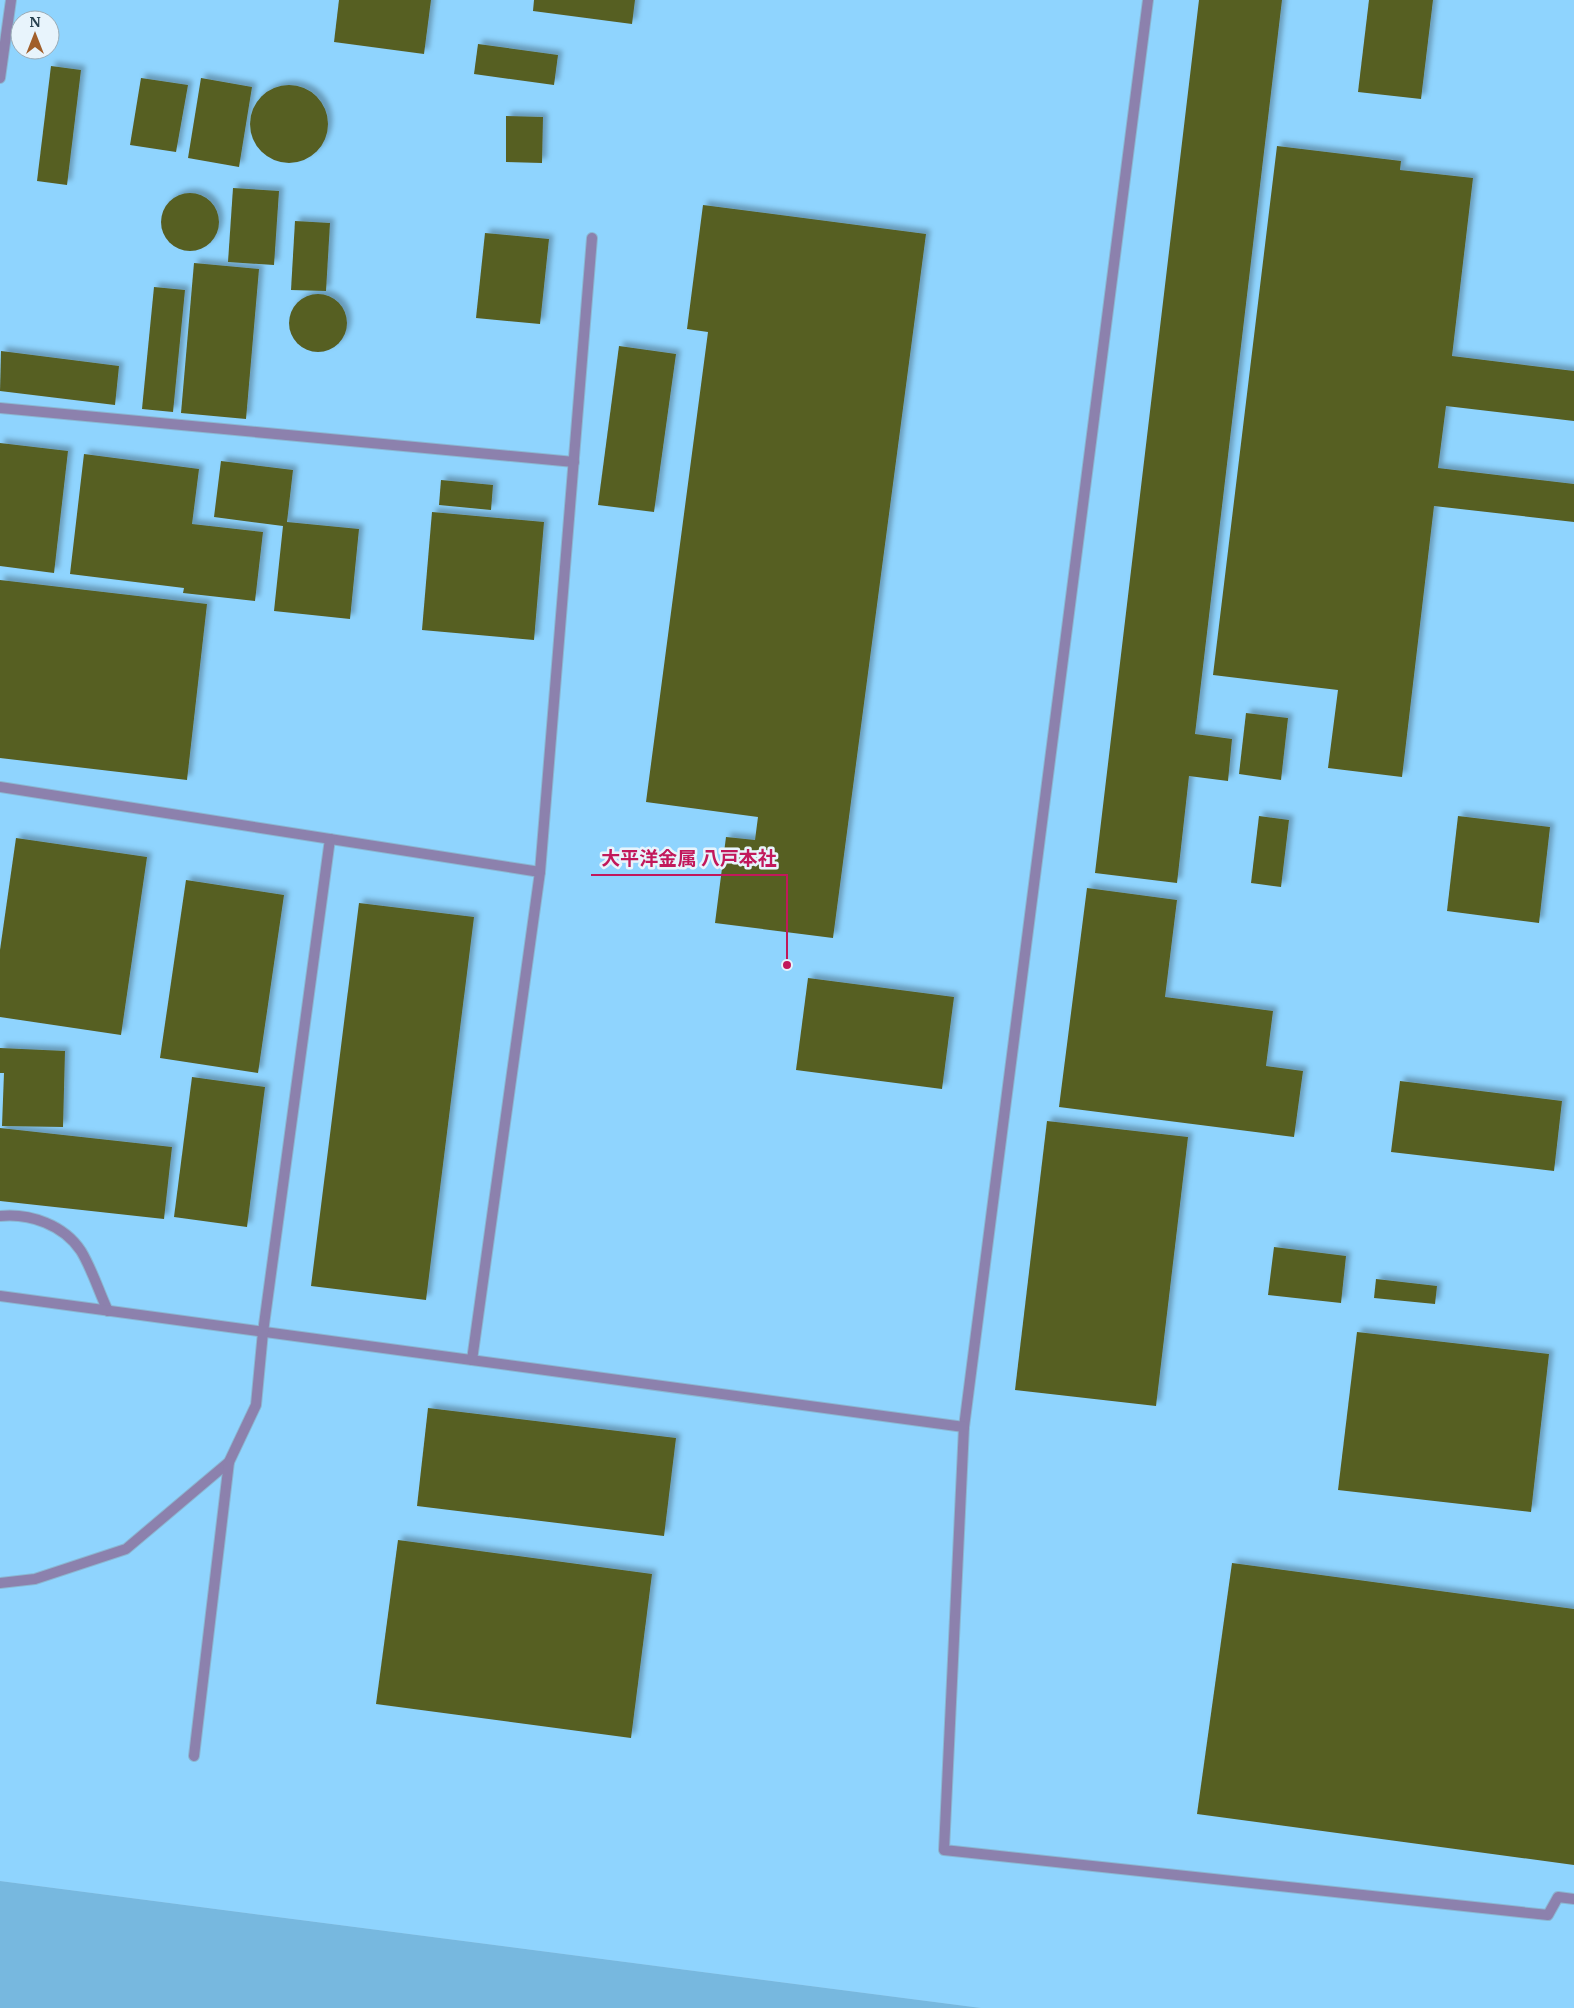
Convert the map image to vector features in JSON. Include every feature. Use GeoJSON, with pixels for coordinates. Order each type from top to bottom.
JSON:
{"type":"FeatureCollection","features":[{"type":"Feature","properties":{"kind":"lane"},"geometry":{"type":"LineString","coordinates":[[0,78],[11,0]]}},
{"type":"Feature","properties":{"kind":"lane"},"geometry":{"type":"LineString","coordinates":[[1148,0],[964,1427],[944,1850],[1548,1915],[1558,1897],[1574,1899]]}},
{"type":"Feature","properties":{"kind":"lane"},"geometry":{"type":"LineString","coordinates":[[472,1360],[540,872],[592,238]]}},
{"type":"Feature","properties":{"kind":"lane"},"geometry":{"type":"LineString","coordinates":[[0,408],[574,462]]}},
{"type":"Feature","properties":{"kind":"lane"},"geometry":{"type":"LineString","coordinates":[[0,787],[540,872]]}},
{"type":"Feature","properties":{"kind":"lane"},"geometry":{"type":"LineString","coordinates":[[194,1756],[229,1462],[256,1405],[264,1332],[330,839]]}},
{"type":"Feature","properties":{"kind":"lane"},"geometry":{"type":"LineString","coordinates":[[0,1216],[12,1215],[51,1223],[80,1250],[108,1311]]}},
{"type":"Feature","properties":{"kind":"lane"},"geometry":{"type":"LineString","coordinates":[[0,1296],[964,1427]]}},
{"type":"Feature","properties":{"kind":"lane"},"geometry":{"type":"LineString","coordinates":[[0,1583],[35,1579],[126,1549],[229,1462]]}},
{"type":"Feature","properties":{"kind":"shaded area"},"geometry":{"type":"Polygon","coordinates":[[[0,0],[1574,0],[1574,2008],[981,2008],[0,1881],[0,0]]]}},
{"type":"Feature","properties":{"kind":"shaded area"},"geometry":{"type":"Polygon","coordinates":[[[0,1881],[981,2008],[0,2008],[0,1881]]]}},
{"type":"Feature","properties":{"kind":"building"},"geometry":{"type":"Polygon","coordinates":[[[339,0],[431,0],[424,54],[334,42],[339,0]]]}},
{"type":"Feature","properties":{"kind":"building"},"geometry":{"type":"Polygon","coordinates":[[[534,0],[635,0],[632,24],[533,11],[534,0]]]}},
{"type":"Feature","properties":{"kind":"building"},"geometry":{"type":"Polygon","coordinates":[[[1199,0],[1282,0],[1195,734],[1232,739],[1228,781],[1189,776],[1177,883],[1095,873],[1199,0]]]}},
{"type":"Feature","properties":{"kind":"building"},"geometry":{"type":"Polygon","coordinates":[[[1369,0],[1433,0],[1421,99],[1358,92],[1369,0]]]}},
{"type":"Feature","properties":{"kind":"building"},"geometry":{"type":"Polygon","coordinates":[[[478,44],[558,55],[554,85],[474,74],[478,44]]]}},
{"type":"Feature","properties":{"kind":"building"},"geometry":{"type":"Polygon","coordinates":[[[51,66],[81,70],[67,185],[37,181],[51,66]]]}},
{"type":"Feature","properties":{"kind":"building"},"geometry":{"type":"Polygon","coordinates":[[[141,78],[188,85],[176,152],[130,145],[141,78]]]}},
{"type":"Feature","properties":{"kind":"building"},"geometry":{"type":"Polygon","coordinates":[[[201,78],[252,87],[239,167],[188,158],[201,78]]]}},
{"type":"Feature","properties":{"kind":"building"},"geometry":{"type":"Polygon","coordinates":[[[289,85],[304,88],[316,97],[325,109],[328,124],[325,139],[316,151],[304,160],[289,163],[274,160],[262,151],[253,139],[250,124],[253,109],[262,97],[274,88],[289,85]]]}},
{"type":"Feature","properties":{"kind":"building"},"geometry":{"type":"Polygon","coordinates":[[[506,116],[543,117],[542,163],[506,162],[506,116]]]}},
{"type":"Feature","properties":{"kind":"building"},"geometry":{"type":"Polygon","coordinates":[[[1277,146],[1401,161],[1400,170],[1473,178],[1452,356],[1574,371],[1574,421],[1446,406],[1438,468],[1574,484],[1574,522],[1434,506],[1402,777],[1328,768],[1338,690],[1213,675],[1277,146]]]}},
{"type":"Feature","properties":{"kind":"building"},"geometry":{"type":"Polygon","coordinates":[[[233,188],[279,191],[274,265],[228,262],[233,188]]]}},
{"type":"Feature","properties":{"kind":"building"},"geometry":{"type":"Polygon","coordinates":[[[190,193],[206,198],[214,206],[219,222],[214,238],[206,246],[190,251],[174,246],[166,238],[161,222],[166,206],[174,198],[190,193]]]}},
{"type":"Feature","properties":{"kind":"building"},"geometry":{"type":"Polygon","coordinates":[[[703,205],[926,234],[833,938],[715,923],[726,837],[755,840],[758,817],[646,802],[708,332],[687,329],[703,205]]]}},
{"type":"Feature","properties":{"kind":"building"},"geometry":{"type":"Polygon","coordinates":[[[295,221],[330,223],[326,291],[291,290],[295,221]]]}},
{"type":"Feature","properties":{"kind":"building"},"geometry":{"type":"Polygon","coordinates":[[[485,233],[549,239],[540,324],[476,318],[485,233]]]}},
{"type":"Feature","properties":{"kind":"building"},"geometry":{"type":"Polygon","coordinates":[[[194,263],[259,269],[246,419],[181,413],[194,263]]]}},
{"type":"Feature","properties":{"kind":"building"},"geometry":{"type":"Polygon","coordinates":[[[154,287],[185,290],[173,412],[142,409],[154,287]]]}},
{"type":"Feature","properties":{"kind":"building"},"geometry":{"type":"Polygon","coordinates":[[[318,294],[334,299],[342,307],[347,323],[342,339],[334,347],[318,352],[302,347],[294,339],[289,323],[294,307],[302,299],[318,294]]]}},
{"type":"Feature","properties":{"kind":"building"},"geometry":{"type":"Polygon","coordinates":[[[619,346],[676,354],[654,512],[598,505],[619,346]]]}},
{"type":"Feature","properties":{"kind":"building"},"geometry":{"type":"Polygon","coordinates":[[[1,351],[119,366],[115,405],[0,391],[1,351]]]}},
{"type":"Feature","properties":{"kind":"building"},"geometry":{"type":"Polygon","coordinates":[[[0,443],[68,451],[54,573],[0,566],[0,443]]]}},
{"type":"Feature","properties":{"kind":"building"},"geometry":{"type":"Polygon","coordinates":[[[84,454],[199,469],[192,524],[263,532],[255,601],[183,593],[184,588],[70,574],[84,454]]]}},
{"type":"Feature","properties":{"kind":"building"},"geometry":{"type":"Polygon","coordinates":[[[221,461],[293,470],[287,522],[359,529],[350,619],[274,611],[283,526],[214,517],[221,461]]]}},
{"type":"Feature","properties":{"kind":"building"},"geometry":{"type":"Polygon","coordinates":[[[441,480],[493,485],[491,510],[439,505],[441,480]]]}},
{"type":"Feature","properties":{"kind":"building"},"geometry":{"type":"Polygon","coordinates":[[[432,512],[544,522],[534,640],[422,630],[432,512]]]}},
{"type":"Feature","properties":{"kind":"building"},"geometry":{"type":"Polygon","coordinates":[[[0,580],[207,604],[187,780],[0,758],[0,580]]]}},
{"type":"Feature","properties":{"kind":"building"},"geometry":{"type":"Polygon","coordinates":[[[1246,713],[1288,718],[1281,780],[1239,774],[1246,713]]]}},
{"type":"Feature","properties":{"kind":"building"},"geometry":{"type":"Polygon","coordinates":[[[1259,816],[1289,820],[1281,887],[1251,883],[1259,816]]]}},
{"type":"Feature","properties":{"kind":"building"},"geometry":{"type":"Polygon","coordinates":[[[1458,816],[1550,827],[1539,923],[1447,911],[1458,816]]]}},
{"type":"Feature","properties":{"kind":"building"},"geometry":{"type":"Polygon","coordinates":[[[16,838],[147,857],[121,1035],[0,1017],[0,950],[16,838]]]}},
{"type":"Feature","properties":{"kind":"building"},"geometry":{"type":"Polygon","coordinates":[[[186,880],[284,895],[258,1073],[160,1058],[186,880]]]}},
{"type":"Feature","properties":{"kind":"building"},"geometry":{"type":"Polygon","coordinates":[[[1087,888],[1177,900],[1165,997],[1273,1011],[1266,1066],[1303,1071],[1294,1137],[1059,1107],[1087,888]]]}},
{"type":"Feature","properties":{"kind":"building"},"geometry":{"type":"Polygon","coordinates":[[[359,903],[474,917],[426,1300],[311,1286],[359,903]]]}},
{"type":"Feature","properties":{"kind":"building"},"geometry":{"type":"Polygon","coordinates":[[[808,978],[954,997],[942,1089],[796,1070],[808,978]]]}},
{"type":"Feature","properties":{"kind":"building"},"geometry":{"type":"Polygon","coordinates":[[[0,1048],[65,1051],[63,1127],[2,1126],[4,1073],[0,1073],[0,1048]]]}},
{"type":"Feature","properties":{"kind":"building"},"geometry":{"type":"Polygon","coordinates":[[[192,1077],[265,1087],[247,1227],[174,1217],[192,1077]]]}},
{"type":"Feature","properties":{"kind":"building"},"geometry":{"type":"Polygon","coordinates":[[[1400,1081],[1562,1101],[1554,1171],[1391,1152],[1400,1081]]]}},
{"type":"Feature","properties":{"kind":"building"},"geometry":{"type":"Polygon","coordinates":[[[1047,1121],[1188,1137],[1156,1406],[1015,1390],[1047,1121]]]}},
{"type":"Feature","properties":{"kind":"building"},"geometry":{"type":"Polygon","coordinates":[[[0,1128],[172,1147],[164,1219],[0,1201],[0,1128]]]}},
{"type":"Feature","properties":{"kind":"building"},"geometry":{"type":"Polygon","coordinates":[[[1274,1247],[1346,1256],[1341,1303],[1268,1295],[1274,1247]]]}},
{"type":"Feature","properties":{"kind":"building"},"geometry":{"type":"Polygon","coordinates":[[[1376,1279],[1437,1286],[1435,1304],[1374,1298],[1376,1279]]]}},
{"type":"Feature","properties":{"kind":"building"},"geometry":{"type":"Polygon","coordinates":[[[1357,1332],[1549,1354],[1531,1512],[1338,1490],[1357,1332]]]}},
{"type":"Feature","properties":{"kind":"building"},"geometry":{"type":"Polygon","coordinates":[[[428,1408],[676,1438],[664,1536],[417,1506],[428,1408]]]}},
{"type":"Feature","properties":{"kind":"building"},"geometry":{"type":"Polygon","coordinates":[[[398,1540],[652,1574],[631,1738],[376,1704],[398,1540]]]}},
{"type":"Feature","properties":{"kind":"building"},"geometry":{"type":"Polygon","coordinates":[[[1232,1563],[1574,1609],[1574,1865],[1197,1814],[1232,1563]]]}},
{"type":"Feature","properties":{"kind":"place","name":"大平洋金属 八戸本社"},"geometry":{"type":"Point","coordinates":[787,965]}}]}
